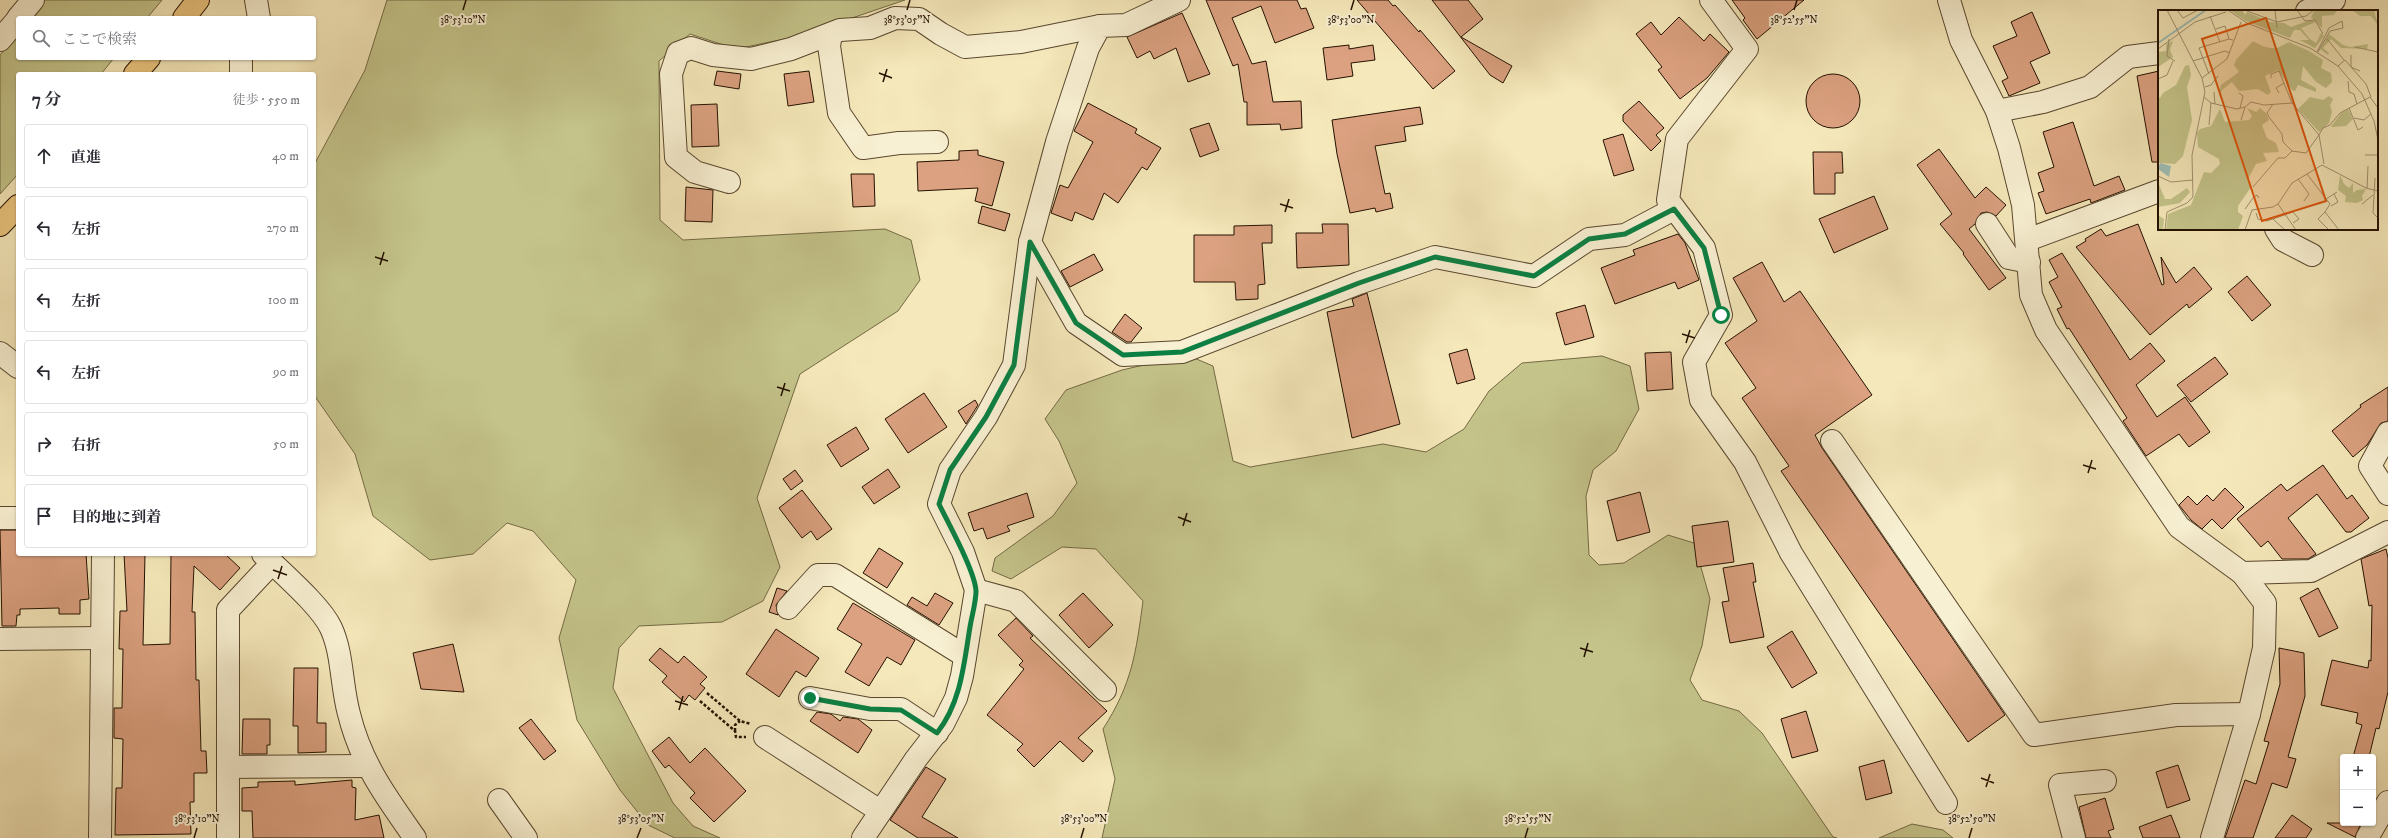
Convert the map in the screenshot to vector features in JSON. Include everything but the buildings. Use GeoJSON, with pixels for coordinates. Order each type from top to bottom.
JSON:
{"type":"FeatureCollection","features":[{"type":"Feature","properties":{"kind":"highway"},"geometry":{"type":"LineString","coordinates":[[186,16],[198,0]]}},
{"type":"Feature","properties":{"kind":"highway"},"geometry":{"type":"LineString","coordinates":[[137,72],[147,60]]}},
{"type":"Feature","properties":{"kind":"highway"},"geometry":{"type":"LineString","coordinates":[[0,226],[16,208]]}},
{"type":"Feature","properties":{"kind":"street"},"geometry":{"type":"LineString","coordinates":[[20,16],[33,0]]}},
{"type":"Feature","properties":{"kind":"street"},"geometry":{"type":"LineString","coordinates":[[256,0],[259,16]]}},
{"type":"Feature","properties":{"kind":"street"},"geometry":{"type":"LineString","coordinates":[[729,182],[695,172],[676,157],[671,74],[678,53],[692,48],[713,55],[751,59],[792,49],[840,30],[870,28],[895,18],[919,19],[940,34],[966,47],[1021,42],[1100,26],[1126,25],[1179,0]]}},
{"type":"Feature","properties":{"kind":"street"},"geometry":{"type":"LineString","coordinates":[[1710,0],[1747,50],[1677,139],[1668,200],[1704,248],[1721,315],[1694,362],[1701,400],[1745,462],[1792,553],[1946,803]]}},
{"type":"Feature","properties":{"kind":"street"},"geometry":{"type":"LineString","coordinates":[[1949,0],[1961,40],[1997,112],[2009,148],[2021,198],[2027,240],[2031,295],[2046,330],[2179,527],[2242,573],[2265,604],[2264,648],[2249,714],[2212,838]]}},
{"type":"Feature","properties":{"kind":"street"},"geometry":{"type":"LineString","coordinates":[[2309,10],[2334,0]]}},
{"type":"Feature","properties":{"kind":"street"},"geometry":{"type":"LineString","coordinates":[[0,40],[16,20]]}},
{"type":"Feature","properties":{"kind":"street"},"geometry":{"type":"LineString","coordinates":[[863,838],[916,759],[944,724],[956,698],[965,656],[976,590],[963,552],[939,504],[950,470],[986,417],[1014,365],[1030,242],[1057,142],[1088,48],[1100,26]]}},
{"type":"Feature","properties":{"kind":"street"},"geometry":{"type":"LineString","coordinates":[[831,34],[829,46],[839,113],[863,148],[899,143],[937,142]]}},
{"type":"Feature","properties":{"kind":"street"},"geometry":{"type":"LineString","coordinates":[[1997,112],[2043,102],[2090,87],[2128,57],[2158,54]]}},
{"type":"Feature","properties":{"kind":"street"},"geometry":{"type":"LineString","coordinates":[[240,60],[241,72]]}},
{"type":"Feature","properties":{"kind":"street"},"geometry":{"type":"LineString","coordinates":[[2027,240],[2158,191]]}},
{"type":"Feature","properties":{"kind":"street"},"geometry":{"type":"LineString","coordinates":[[1030,242],[1076,323],[1123,355],[1182,352],[1359,283],[1435,257],[1534,276],[1589,239],[1625,234],[1674,209]]}},
{"type":"Feature","properties":{"kind":"street"},"geometry":{"type":"LineString","coordinates":[[1987,224],[2009,258],[2029,262]]}},
{"type":"Feature","properties":{"kind":"street"},"geometry":{"type":"LineString","coordinates":[[2277,230],[2283,240],[2312,254]]}},
{"type":"Feature","properties":{"kind":"street"},"geometry":{"type":"LineString","coordinates":[[0,353],[16,365]]}},
{"type":"Feature","properties":{"kind":"street"},"geometry":{"type":"LineString","coordinates":[[2388,433],[2370,466],[2388,494]]}},
{"type":"Feature","properties":{"kind":"street"},"geometry":{"type":"LineString","coordinates":[[1832,442],[2034,735],[2176,715],[2249,714]]}},
{"type":"Feature","properties":{"kind":"street"},"geometry":{"type":"LineString","coordinates":[[0,518],[16,518]]}},
{"type":"Feature","properties":{"kind":"street"},"geometry":{"type":"LineString","coordinates":[[2242,573],[2310,571],[2388,532]]}},
{"type":"Feature","properties":{"kind":"street"},"geometry":{"type":"LineString","coordinates":[[100,838],[103,556]]}},
{"type":"Feature","properties":{"kind":"street"},"geometry":{"type":"LineString","coordinates":[[228,838],[228,610],[268,559],[315,607],[330,626],[337,645],[348,711],[355,738],[377,785],[415,838]]}},
{"type":"Feature","properties":{"kind":"street"},"geometry":{"type":"LineString","coordinates":[[788,608],[818,575],[835,575],[965,656]]}},
{"type":"Feature","properties":{"kind":"street"},"geometry":{"type":"LineString","coordinates":[[976,590],[1016,601],[1105,690]]}},
{"type":"Feature","properties":{"kind":"street"},"geometry":{"type":"LineString","coordinates":[[0,639],[102,638]]}},
{"type":"Feature","properties":{"kind":"street"},"geometry":{"type":"LineString","coordinates":[[810,698],[870,709],[901,710],[937,733]]}},
{"type":"Feature","properties":{"kind":"street"},"geometry":{"type":"LineString","coordinates":[[756,733],[880,811]]}},
{"type":"Feature","properties":{"kind":"street"},"geometry":{"type":"LineString","coordinates":[[228,767],[368,766]]}},
{"type":"Feature","properties":{"kind":"street"},"geometry":{"type":"LineString","coordinates":[[2074,838],[2060,785],[2106,781]]}},
{"type":"Feature","properties":{"kind":"street"},"geometry":{"type":"LineString","coordinates":[[499,800],[526,838]]}},
{"type":"Feature","properties":{"kind":"street"},"geometry":{"type":"LineString","coordinates":[[2367,838],[2388,802]]}},
{"type":"Feature","properties":{"kind":"path"},"geometry":{"type":"LineString","coordinates":[[707,693],[740,721],[753,725],[756,733],[744,738],[736,736],[735,726],[740,721]]}},
{"type":"Feature","properties":{"kind":"path"},"geometry":{"type":"LineString","coordinates":[[700,701],[735,731]]}},
{"type":"Feature","properties":{"kind":"green space"},"geometry":{"type":"Polygon","coordinates":[[[44,0],[162,0],[149,16],[32,16],[44,0]]]}},
{"type":"Feature","properties":{"kind":"green space"},"geometry":{"type":"Polygon","coordinates":[[[387,0],[905,0],[799,36],[736,49],[690,34],[659,61],[660,220],[683,240],[885,229],[911,240],[920,280],[898,311],[800,374],[757,498],[780,567],[763,601],[722,622],[639,626],[619,648],[613,688],[673,803],[693,826],[720,838],[675,838],[648,825],[620,790],[577,720],[559,638],[576,580],[533,531],[507,523],[473,554],[430,560],[373,516],[355,454],[316,398],[316,161],[365,70],[387,0]]]}},
{"type":"Feature","properties":{"kind":"green space"},"geometry":{"type":"Polygon","coordinates":[[[16,36],[16,60],[112,60],[103,72],[16,72],[16,176],[0,194],[0,55],[16,36]]]}},
{"type":"Feature","properties":{"kind":"green space"},"geometry":{"type":"Polygon","coordinates":[[[1187,355],[1213,366],[1233,461],[1250,467],[1383,444],[1426,452],[1464,429],[1489,391],[1522,363],[1602,356],[1630,366],[1639,409],[1616,451],[1593,470],[1586,496],[1589,555],[1599,565],[1624,563],[1668,535],[1694,543],[1710,599],[1702,646],[1690,680],[1702,700],[1739,711],[1762,733],[1833,837],[1837,838],[1102,838],[1115,779],[1103,729],[1113,713],[1127,682],[1138,637],[1143,601],[1096,549],[1062,547],[1011,579],[992,571],[995,558],[1053,516],[1077,483],[1059,441],[1045,419],[1066,390],[1122,370],[1187,355]]]}},
{"type":"Feature","properties":{"kind":"green space"},"geometry":{"type":"Polygon","coordinates":[[[1912,824],[1943,830],[1953,838],[1879,838],[1912,824]]]}},
{"type":"Feature","properties":{"kind":"route"},"geometry":{"type":"LineString","coordinates":[[810,698],[870,709],[901,710],[937,733],[944,724],[956,698],[962,676],[976,590],[963,552],[939,504],[950,470],[986,417],[1014,365],[1030,242],[1076,323],[1123,355],[1182,352],[1359,283],[1435,257],[1534,276],[1589,239],[1625,234],[1674,209],[1704,248],[1721,315]]}}]}
